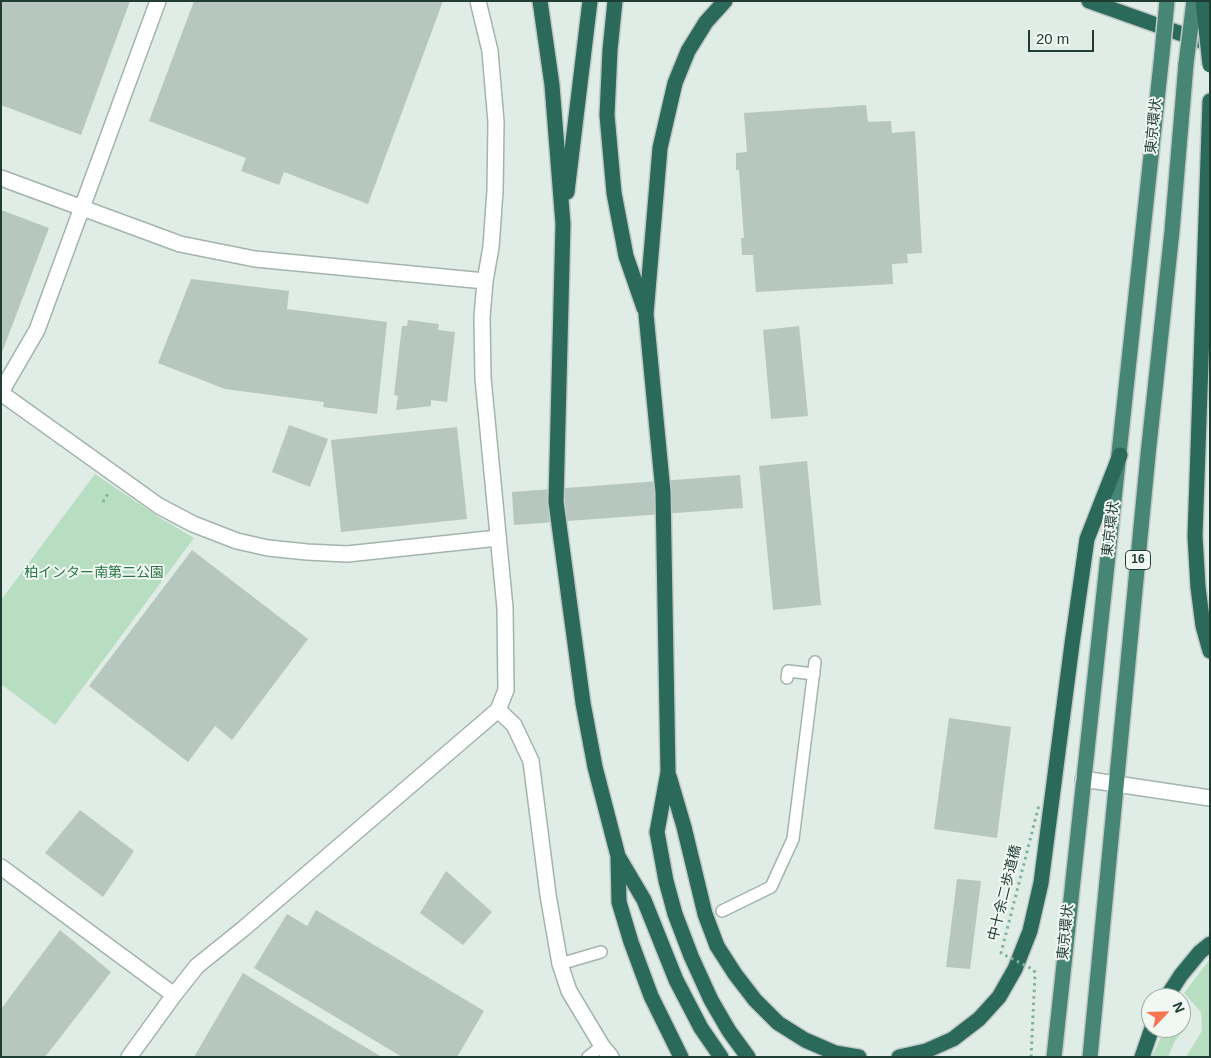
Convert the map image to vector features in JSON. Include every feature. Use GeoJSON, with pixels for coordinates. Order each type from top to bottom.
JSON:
{"type":"FeatureCollection","features":[{"type":"Feature","properties":{"kind":"highway"},"geometry":{"type":"LineString","coordinates":[[540,1],[552,85],[563,224]]}},
{"type":"Feature","properties":{"kind":"highway"},"geometry":{"type":"LineString","coordinates":[[590,1],[563,224],[556,502],[583,703],[595,766],[618,856],[618,902],[651,996],[682,1057]]}},
{"type":"Feature","properties":{"kind":"highway"},"geometry":{"type":"LineString","coordinates":[[614,1],[608,115],[614,194],[626,256],[646,314]]}},
{"type":"Feature","properties":{"kind":"highway"},"geometry":{"type":"LineString","coordinates":[[725,1],[706,22],[688,51],[673,91],[660,148],[646,314],[663,492],[668,772],[658,832],[674,914],[711,1000],[748,1057]]}},
{"type":"Feature","properties":{"kind":"highway"},"geometry":{"type":"LineString","coordinates":[[1089,1],[1210,44]]}},
{"type":"Feature","properties":{"kind":"highway","name":"東京環状"},"geometry":{"type":"LineString","coordinates":[[1054,1057],[1082,779],[1120,455],[1167,1]]}},
{"type":"Feature","properties":{"kind":"highway","name":"東京環状"},"geometry":{"type":"LineString","coordinates":[[1090,1057],[1118,783],[1148,455],[1172,231],[1186,64],[1194,1]]}},
{"type":"Feature","properties":{"kind":"highway"},"geometry":{"type":"LineString","coordinates":[[1202,1],[1210,65]]}},
{"type":"Feature","properties":{"kind":"highway"},"geometry":{"type":"LineString","coordinates":[[1210,101],[1196,536],[1198,587],[1210,651]]}},
{"type":"Feature","properties":{"kind":"highway"},"geometry":{"type":"LineString","coordinates":[[899,1057],[926,1051],[953,1039],[979,1019],[1003,990],[1015,969],[1030,931],[1041,883],[1087,539],[1120,455]]}},
{"type":"Feature","properties":{"kind":"highway"},"geometry":{"type":"LineString","coordinates":[[668,772],[684,827],[705,914],[717,946],[735,974],[755,1000],[778,1022],[805,1040],[835,1053],[859,1057]]}},
{"type":"Feature","properties":{"kind":"highway"},"geometry":{"type":"LineString","coordinates":[[618,856],[644,900],[676,980],[701,1028],[721,1057]]}},
{"type":"Feature","properties":{"kind":"highway"},"geometry":{"type":"LineString","coordinates":[[1173,988],[1200,952],[1210,944]]}},
{"type":"Feature","properties":{"kind":"highway"},"geometry":{"type":"LineString","coordinates":[[1142,1057],[1149,1038]]}},
{"type":"Feature","properties":{"kind":"street"},"geometry":{"type":"LineString","coordinates":[[158,1],[37,330],[1,392],[159,506],[193,524],[238,541],[268,548],[347,554],[498,538]]}},
{"type":"Feature","properties":{"kind":"street"},"geometry":{"type":"LineString","coordinates":[[129,1057],[174,994],[197,966],[243,929],[498,710],[506,690],[507,646],[483,378],[482,316],[485,281],[491,247],[496,122],[490,51],[478,1]]}},
{"type":"Feature","properties":{"kind":"street"},"geometry":{"type":"LineString","coordinates":[[1,178],[180,244],[255,259],[485,281]]}},
{"type":"Feature","properties":{"kind":"street"},"geometry":{"type":"LineString","coordinates":[[498,710],[514,725],[531,761],[548,895],[560,964],[569,991],[606,1051]]}},
{"type":"Feature","properties":{"kind":"street"},"geometry":{"type":"LineString","coordinates":[[1082,779],[1210,798]]}},
{"type":"Feature","properties":{"kind":"street"},"geometry":{"type":"LineString","coordinates":[[1,867],[174,994]]}},
{"type":"Feature","properties":{"kind":"lane"},"geometry":{"type":"LineString","coordinates":[[722,911],[771,887],[793,839],[815,662]]}},
{"type":"Feature","properties":{"kind":"lane"},"geometry":{"type":"LineString","coordinates":[[787,678],[788,671],[814,674]]}},
{"type":"Feature","properties":{"kind":"lane"},"geometry":{"type":"LineString","coordinates":[[560,964],[601,952]]}},
{"type":"Feature","properties":{"kind":"lane"},"geometry":{"type":"LineString","coordinates":[[588,1057],[606,1051]]}},
{"type":"Feature","properties":{"kind":"path","name":"中十余二歩道橋"},"geometry":{"type":"LineString","coordinates":[[1031,1057],[1034,970],[1001,953],[1039,805]]}},
{"type":"Feature","properties":{"kind":"green space","name":"柏インター南第二公園"},"geometry":{"type":"Polygon","coordinates":[[[95,474],[160,518],[194,538],[55,725],[1,684],[1,600],[95,474]]]}},
{"type":"Feature","properties":{"kind":"green space"},"geometry":{"type":"Polygon","coordinates":[[[1210,959],[1210,1057],[1186,1057],[1202,1031],[1201,1012],[1191,1001],[1191,988],[1188,988],[1210,959]]]}},
{"type":"Feature","properties":{"kind":"green space"},"geometry":{"type":"Polygon","coordinates":[[[1161,1038],[1177,1038],[1168,1057],[1152,1057],[1161,1038]]]}},
{"type":"Feature","properties":{"kind":"building"},"geometry":{"type":"Polygon","coordinates":[[[1,1],[130,1],[81,135],[1,105],[1,1]]]}},
{"type":"Feature","properties":{"kind":"building"},"geometry":{"type":"Polygon","coordinates":[[[194,1],[443,1],[368,204],[284,172],[279,185],[241,171],[246,158],[149,121],[194,1]]]}},
{"type":"Feature","properties":{"kind":"building"},"geometry":{"type":"Polygon","coordinates":[[[866,105],[868,122],[891,121],[892,133],[915,131],[922,253],[907,254],[908,263],[892,264],[893,284],[756,292],[753,255],[742,255],[741,238],[744,238],[739,170],[736,170],[736,153],[747,152],[744,113],[866,105]]]}},
{"type":"Feature","properties":{"kind":"building"},"geometry":{"type":"Polygon","coordinates":[[[1,210],[49,228],[1,355],[1,210]]]}},
{"type":"Feature","properties":{"kind":"building"},"geometry":{"type":"Polygon","coordinates":[[[191,279],[289,291],[287,309],[387,322],[377,414],[323,407],[324,402],[225,389],[158,363],[191,279]]]}},
{"type":"Feature","properties":{"kind":"building"},"geometry":{"type":"Polygon","coordinates":[[[408,320],[439,324],[438,330],[455,332],[447,402],[431,400],[431,406],[396,410],[398,396],[394,395],[402,326],[407,326],[408,320]]]}},
{"type":"Feature","properties":{"kind":"building"},"geometry":{"type":"Polygon","coordinates":[[[799,326],[808,416],[771,419],[763,330],[799,326]]]}},
{"type":"Feature","properties":{"kind":"building"},"geometry":{"type":"Polygon","coordinates":[[[289,425],[328,439],[310,487],[272,472],[289,425]]]}},
{"type":"Feature","properties":{"kind":"building"},"geometry":{"type":"Polygon","coordinates":[[[457,427],[467,519],[341,532],[331,440],[457,427]]]}},
{"type":"Feature","properties":{"kind":"building"},"geometry":{"type":"Polygon","coordinates":[[[807,461],[821,605],[773,610],[759,466],[807,461]]]}},
{"type":"Feature","properties":{"kind":"building"},"geometry":{"type":"Polygon","coordinates":[[[740,475],[743,508],[514,525],[512,492],[740,475]]]}},
{"type":"Feature","properties":{"kind":"building"},"geometry":{"type":"Polygon","coordinates":[[[192,550],[308,639],[232,740],[215,726],[188,762],[89,686],[192,550]]]}},
{"type":"Feature","properties":{"kind":"building"},"geometry":{"type":"Polygon","coordinates":[[[949,718],[1011,727],[997,838],[934,829],[949,718]]]}},
{"type":"Feature","properties":{"kind":"building"},"geometry":{"type":"Polygon","coordinates":[[[80,810],[134,851],[103,897],[45,853],[80,810]]]}},
{"type":"Feature","properties":{"kind":"building"},"geometry":{"type":"Polygon","coordinates":[[[446,871],[492,912],[463,945],[420,913],[446,871]]]}},
{"type":"Feature","properties":{"kind":"building"},"geometry":{"type":"Polygon","coordinates":[[[957,879],[981,881],[970,969],[946,967],[957,879]]]}},
{"type":"Feature","properties":{"kind":"building"},"geometry":{"type":"Polygon","coordinates":[[[316,910],[484,1011],[457,1057],[402,1057],[254,968],[287,914],[307,926],[316,910]]]}},
{"type":"Feature","properties":{"kind":"building"},"geometry":{"type":"Polygon","coordinates":[[[60,930],[111,972],[45,1057],[1,1057],[1,1009],[60,930]]]}},
{"type":"Feature","properties":{"kind":"building"},"geometry":{"type":"Polygon","coordinates":[[[243,973],[333,1028],[382,1057],[194,1057],[243,973]]]}}]}
